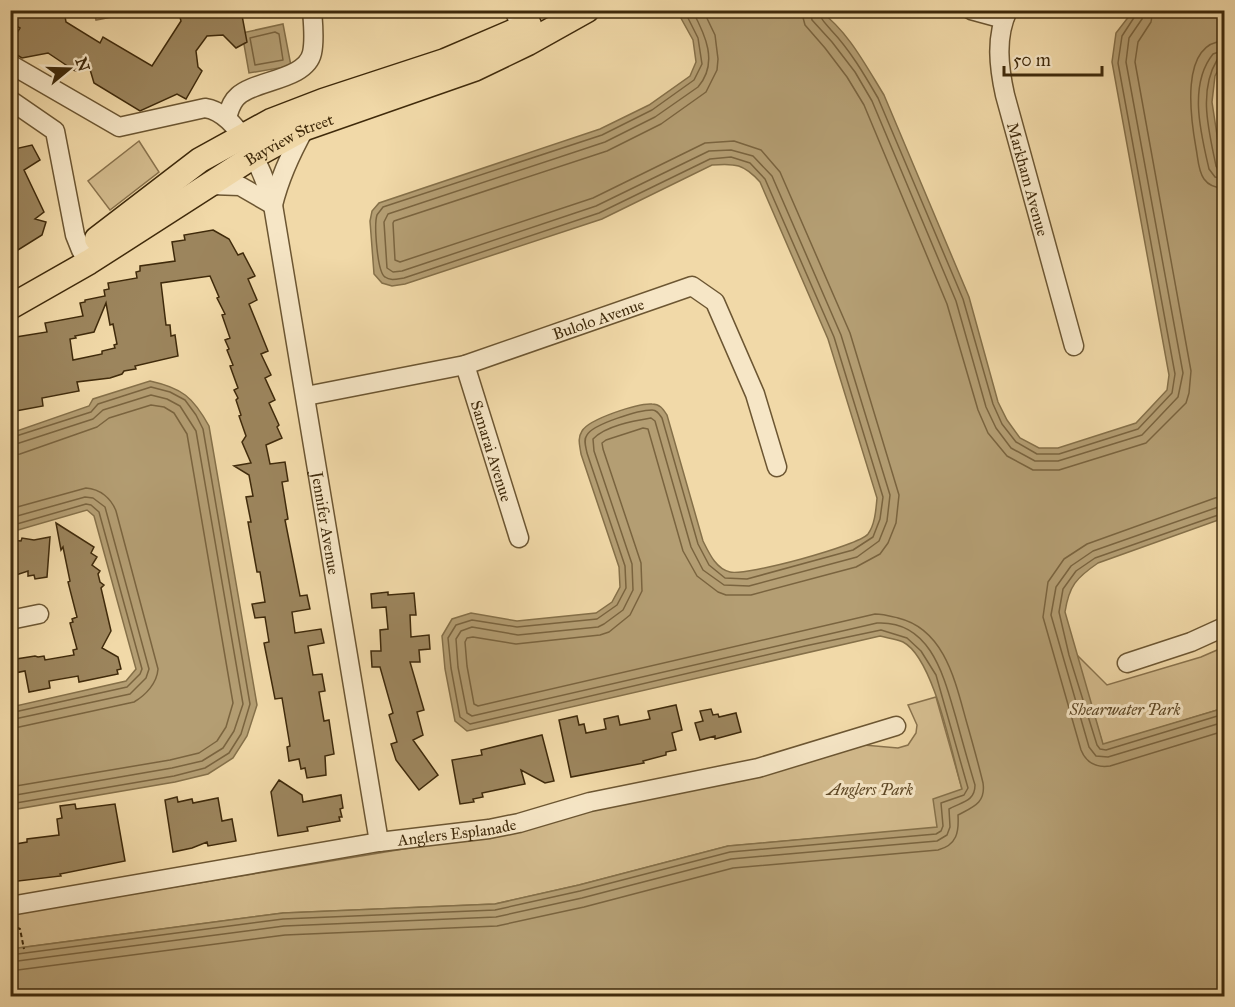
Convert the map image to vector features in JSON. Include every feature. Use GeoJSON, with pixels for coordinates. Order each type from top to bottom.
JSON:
{"type":"FeatureCollection","features":[{"type":"Feature","properties":{"kind":"main road","name":"Bayview Street"},"geometry":{"type":"LineString","coordinates":[[157,206],[212,185],[271,121],[323,101],[445,61],[560,10]]}},
{"type":"Feature","properties":{"kind":"main road","name":"Bayview Street"},"geometry":{"type":"LineString","coordinates":[[10,307],[157,206],[200,160],[305,128],[474,69],[521,28],[587,10]]}},
{"type":"Feature","properties":{"kind":"main road","name":"Bayview Street"},"geometry":{"type":"LineString","coordinates":[[10,292],[85,256]]}},
{"type":"Feature","properties":{"kind":"street"},"geometry":{"type":"LineString","coordinates":[[10,64],[119,127],[205,108],[219,111],[227,117],[232,102],[240,94],[275,81],[307,65],[313,53],[312,10]]}},
{"type":"Feature","properties":{"kind":"street"},"geometry":{"type":"LineString","coordinates":[[971,10],[1006,15]]}},
{"type":"Feature","properties":{"kind":"street","name":"Markham Avenue"},"geometry":{"type":"LineString","coordinates":[[1006,15],[999,67],[1074,346]]}},
{"type":"Feature","properties":{"kind":"street"},"geometry":{"type":"LineString","coordinates":[[10,100],[55,130],[75,235],[85,256]]}},
{"type":"Feature","properties":{"kind":"street","name":"Jennifer Avenue"},"geometry":{"type":"LineString","coordinates":[[227,117],[265,176],[273,205],[379,842]]}},
{"type":"Feature","properties":{"kind":"street","name":"Jennifer Avenue"},"geometry":{"type":"LineString","coordinates":[[273,205],[279,180],[288,158],[305,128]]}},
{"type":"Feature","properties":{"kind":"street"},"geometry":{"type":"LineString","coordinates":[[212,185],[240,186],[273,205]]}},
{"type":"Feature","properties":{"kind":"street","name":"Bulolo Avenue"},"geometry":{"type":"LineString","coordinates":[[306,396],[465,365],[692,286],[715,302],[755,394],[777,466]]}},
{"type":"Feature","properties":{"kind":"street","name":"Samarai Avenue"},"geometry":{"type":"LineString","coordinates":[[465,365],[519,538]]}},
{"type":"Feature","properties":{"kind":"street"},"geometry":{"type":"LineString","coordinates":[[10,620],[39,614]]}},
{"type":"Feature","properties":{"kind":"street"},"geometry":{"type":"LineString","coordinates":[[1127,663],[1191,642],[1224,627]]}},
{"type":"Feature","properties":{"kind":"street","name":"Anglers Esplanade"},"geometry":{"type":"LineString","coordinates":[[10,906],[379,842],[489,829],[519,823],[590,802],[758,768],[896,726]]}},
{"type":"Feature","properties":{"kind":"path"},"geometry":{"type":"LineString","coordinates":[[10,924],[20,929],[24,949]]}},
{"type":"Feature","properties":{"kind":"green space"},"geometry":{"type":"Polygon","coordinates":[[[94,10],[142,11],[96,20],[94,10]]]}},
{"type":"Feature","properties":{"kind":"green space"},"geometry":{"type":"Polygon","coordinates":[[[139,141],[159,172],[110,210],[88,181],[139,141]]]}},
{"type":"Feature","properties":{"kind":"green space","name":"Shearwater Park"},"geometry":{"type":"Polygon","coordinates":[[[1224,647],[1224,708],[1103,745],[1075,653],[1107,685],[1201,657],[1224,647]]]}},
{"type":"Feature","properties":{"kind":"green space","name":"Anglers Park"},"geometry":{"type":"Polygon","coordinates":[[[936,697],[962,789],[937,828],[728,846],[579,885],[495,904],[283,913],[11,949],[11,914],[506,832],[628,797],[745,779],[864,745],[898,748],[908,745],[916,733],[917,725],[908,705],[936,697]]]}},
{"type":"Feature","properties":{"kind":"water"},"geometry":{"type":"Polygon","coordinates":[[[677,11],[820,11],[839,28],[856,50],[884,95],[969,297],[998,402],[1007,420],[1020,438],[1039,448],[1058,448],[1136,423],[1167,390],[1169,375],[1112,62],[1116,33],[1133,11],[1224,11],[1224,59],[1215,76],[1212,102],[1224,181],[1224,518],[1098,563],[1075,583],[1071,589],[1065,612],[1103,744],[1224,708],[1224,996],[11,996],[11,949],[283,913],[495,904],[579,885],[728,846],[937,827],[933,799],[962,789],[947,732],[933,687],[914,652],[903,642],[880,636],[467,731],[455,721],[445,669],[442,636],[452,619],[471,613],[517,621],[596,613],[612,602],[620,587],[619,567],[579,443],[586,426],[604,417],[645,404],[661,407],[667,415],[703,541],[714,560],[721,568],[730,572],[778,565],[844,546],[868,534],[874,522],[877,498],[828,339],[760,182],[744,168],[727,164],[712,165],[602,219],[405,284],[392,286],[382,283],[374,274],[370,221],[372,211],[379,203],[600,129],[649,105],[690,76],[696,62],[693,40],[677,11]]]}},
{"type":"Feature","properties":{"kind":"water"},"geometry":{"type":"Polygon","coordinates":[[[283,24],[291,66],[249,73],[242,33],[283,24]]]}},
{"type":"Feature","properties":{"kind":"water"},"geometry":{"type":"Polygon","coordinates":[[[150,381],[186,395],[198,408],[209,426],[257,705],[247,736],[233,758],[208,774],[175,782],[11,810],[11,707],[126,681],[136,669],[94,516],[87,510],[11,532],[11,433],[89,406],[93,399],[150,381]]]}},
{"type":"Feature","properties":{"kind":"building"},"geometry":{"type":"Polygon","coordinates":[[[10,10],[64,10],[66,22],[100,43],[103,37],[152,66],[181,21],[178,10],[241,10],[247,42],[236,48],[223,35],[207,36],[196,51],[198,67],[202,71],[186,99],[177,94],[140,111],[94,83],[89,66],[75,71],[48,53],[22,58],[17,55],[13,39],[20,28],[10,22],[10,10]]]}},
{"type":"Feature","properties":{"kind":"building"},"geometry":{"type":"Polygon","coordinates":[[[32,145],[40,160],[24,170],[44,212],[35,219],[46,222],[42,235],[10,255],[10,150],[32,145]]]}},
{"type":"Feature","properties":{"kind":"building"},"geometry":{"type":"Polygon","coordinates":[[[213,230],[229,239],[238,255],[243,253],[255,276],[248,279],[257,300],[249,304],[268,351],[261,354],[271,375],[265,378],[275,400],[269,403],[282,438],[266,445],[270,464],[285,462],[288,481],[282,482],[288,519],[285,520],[300,596],[307,595],[310,609],[292,612],[295,633],[321,629],[324,643],[308,646],[313,675],[322,674],[325,691],[319,692],[324,721],[329,720],[334,754],[325,756],[326,775],[307,778],[305,768],[301,769],[299,759],[289,761],[287,747],[290,746],[282,698],[275,699],[264,643],[269,642],[265,617],[255,618],[252,604],[265,602],[248,522],[251,522],[246,497],[253,496],[249,475],[234,466],[251,463],[242,442],[246,436],[239,416],[241,415],[236,400],[238,398],[234,390],[238,388],[230,366],[233,365],[225,340],[230,338],[222,315],[225,314],[210,276],[161,283],[166,325],[170,325],[171,336],[175,335],[178,356],[135,366],[136,369],[124,371],[110,378],[77,382],[79,391],[42,398],[43,406],[10,412],[10,338],[47,332],[45,323],[83,316],[80,303],[105,296],[104,290],[109,289],[108,283],[137,278],[136,272],[140,271],[140,266],[175,261],[172,242],[185,240],[184,235],[213,230]],[[106,303],[94,332],[70,339],[73,360],[102,354],[102,351],[115,348],[114,345],[117,344],[113,324],[110,325],[106,303]]]}},
{"type":"Feature","properties":{"kind":"building"},"geometry":{"type":"Polygon","coordinates":[[[56,523],[94,547],[91,553],[97,557],[92,565],[100,571],[98,574],[100,582],[104,585],[101,588],[111,631],[102,648],[118,657],[121,669],[117,670],[118,674],[79,682],[78,676],[49,681],[50,688],[29,692],[25,671],[10,674],[10,660],[44,656],[45,660],[74,655],[73,650],[77,649],[70,623],[77,617],[56,523]]]}},
{"type":"Feature","properties":{"kind":"building"},"geometry":{"type":"Polygon","coordinates":[[[50,537],[47,577],[35,579],[34,575],[28,576],[28,571],[10,577],[10,540],[21,541],[22,538],[34,540],[50,537]]]}},
{"type":"Feature","properties":{"kind":"building"},"geometry":{"type":"Polygon","coordinates":[[[388,592],[388,595],[414,593],[416,615],[410,615],[411,637],[429,635],[430,649],[419,650],[420,662],[410,662],[424,710],[417,712],[423,735],[413,740],[438,775],[419,790],[396,760],[391,744],[397,742],[389,715],[393,713],[380,667],[372,667],[371,651],[381,651],[380,630],[388,629],[386,607],[372,608],[371,594],[388,592]]]}},
{"type":"Feature","properties":{"kind":"building"},"geometry":{"type":"Polygon","coordinates":[[[676,705],[682,730],[672,733],[676,750],[643,761],[644,763],[571,777],[559,720],[577,716],[579,725],[584,724],[586,733],[606,729],[604,719],[618,716],[620,725],[650,719],[648,711],[676,705]]]}},
{"type":"Feature","properties":{"kind":"building"},"geometry":{"type":"Polygon","coordinates":[[[711,709],[713,715],[718,714],[719,717],[736,713],[741,732],[715,739],[715,736],[700,740],[695,723],[703,721],[700,711],[711,709]]]}},
{"type":"Feature","properties":{"kind":"building"},"geometry":{"type":"Polygon","coordinates":[[[542,735],[554,781],[545,783],[521,770],[525,784],[482,793],[483,797],[473,799],[474,802],[460,804],[452,760],[482,755],[481,750],[542,735]]]}},
{"type":"Feature","properties":{"kind":"building"},"geometry":{"type":"Polygon","coordinates":[[[279,780],[302,795],[303,802],[341,795],[343,808],[340,809],[342,817],[339,817],[340,821],[307,827],[308,831],[278,836],[271,792],[279,780]]]}},
{"type":"Feature","properties":{"kind":"building"},"geometry":{"type":"Polygon","coordinates":[[[177,797],[178,802],[192,799],[193,803],[218,798],[222,821],[232,819],[236,841],[208,846],[207,842],[173,852],[165,800],[177,797]]]}},
{"type":"Feature","properties":{"kind":"building"},"geometry":{"type":"Polygon","coordinates":[[[75,804],[76,809],[115,804],[125,861],[60,874],[61,876],[10,882],[10,845],[27,842],[27,839],[59,835],[57,819],[62,818],[60,806],[75,804]]]}}]}
